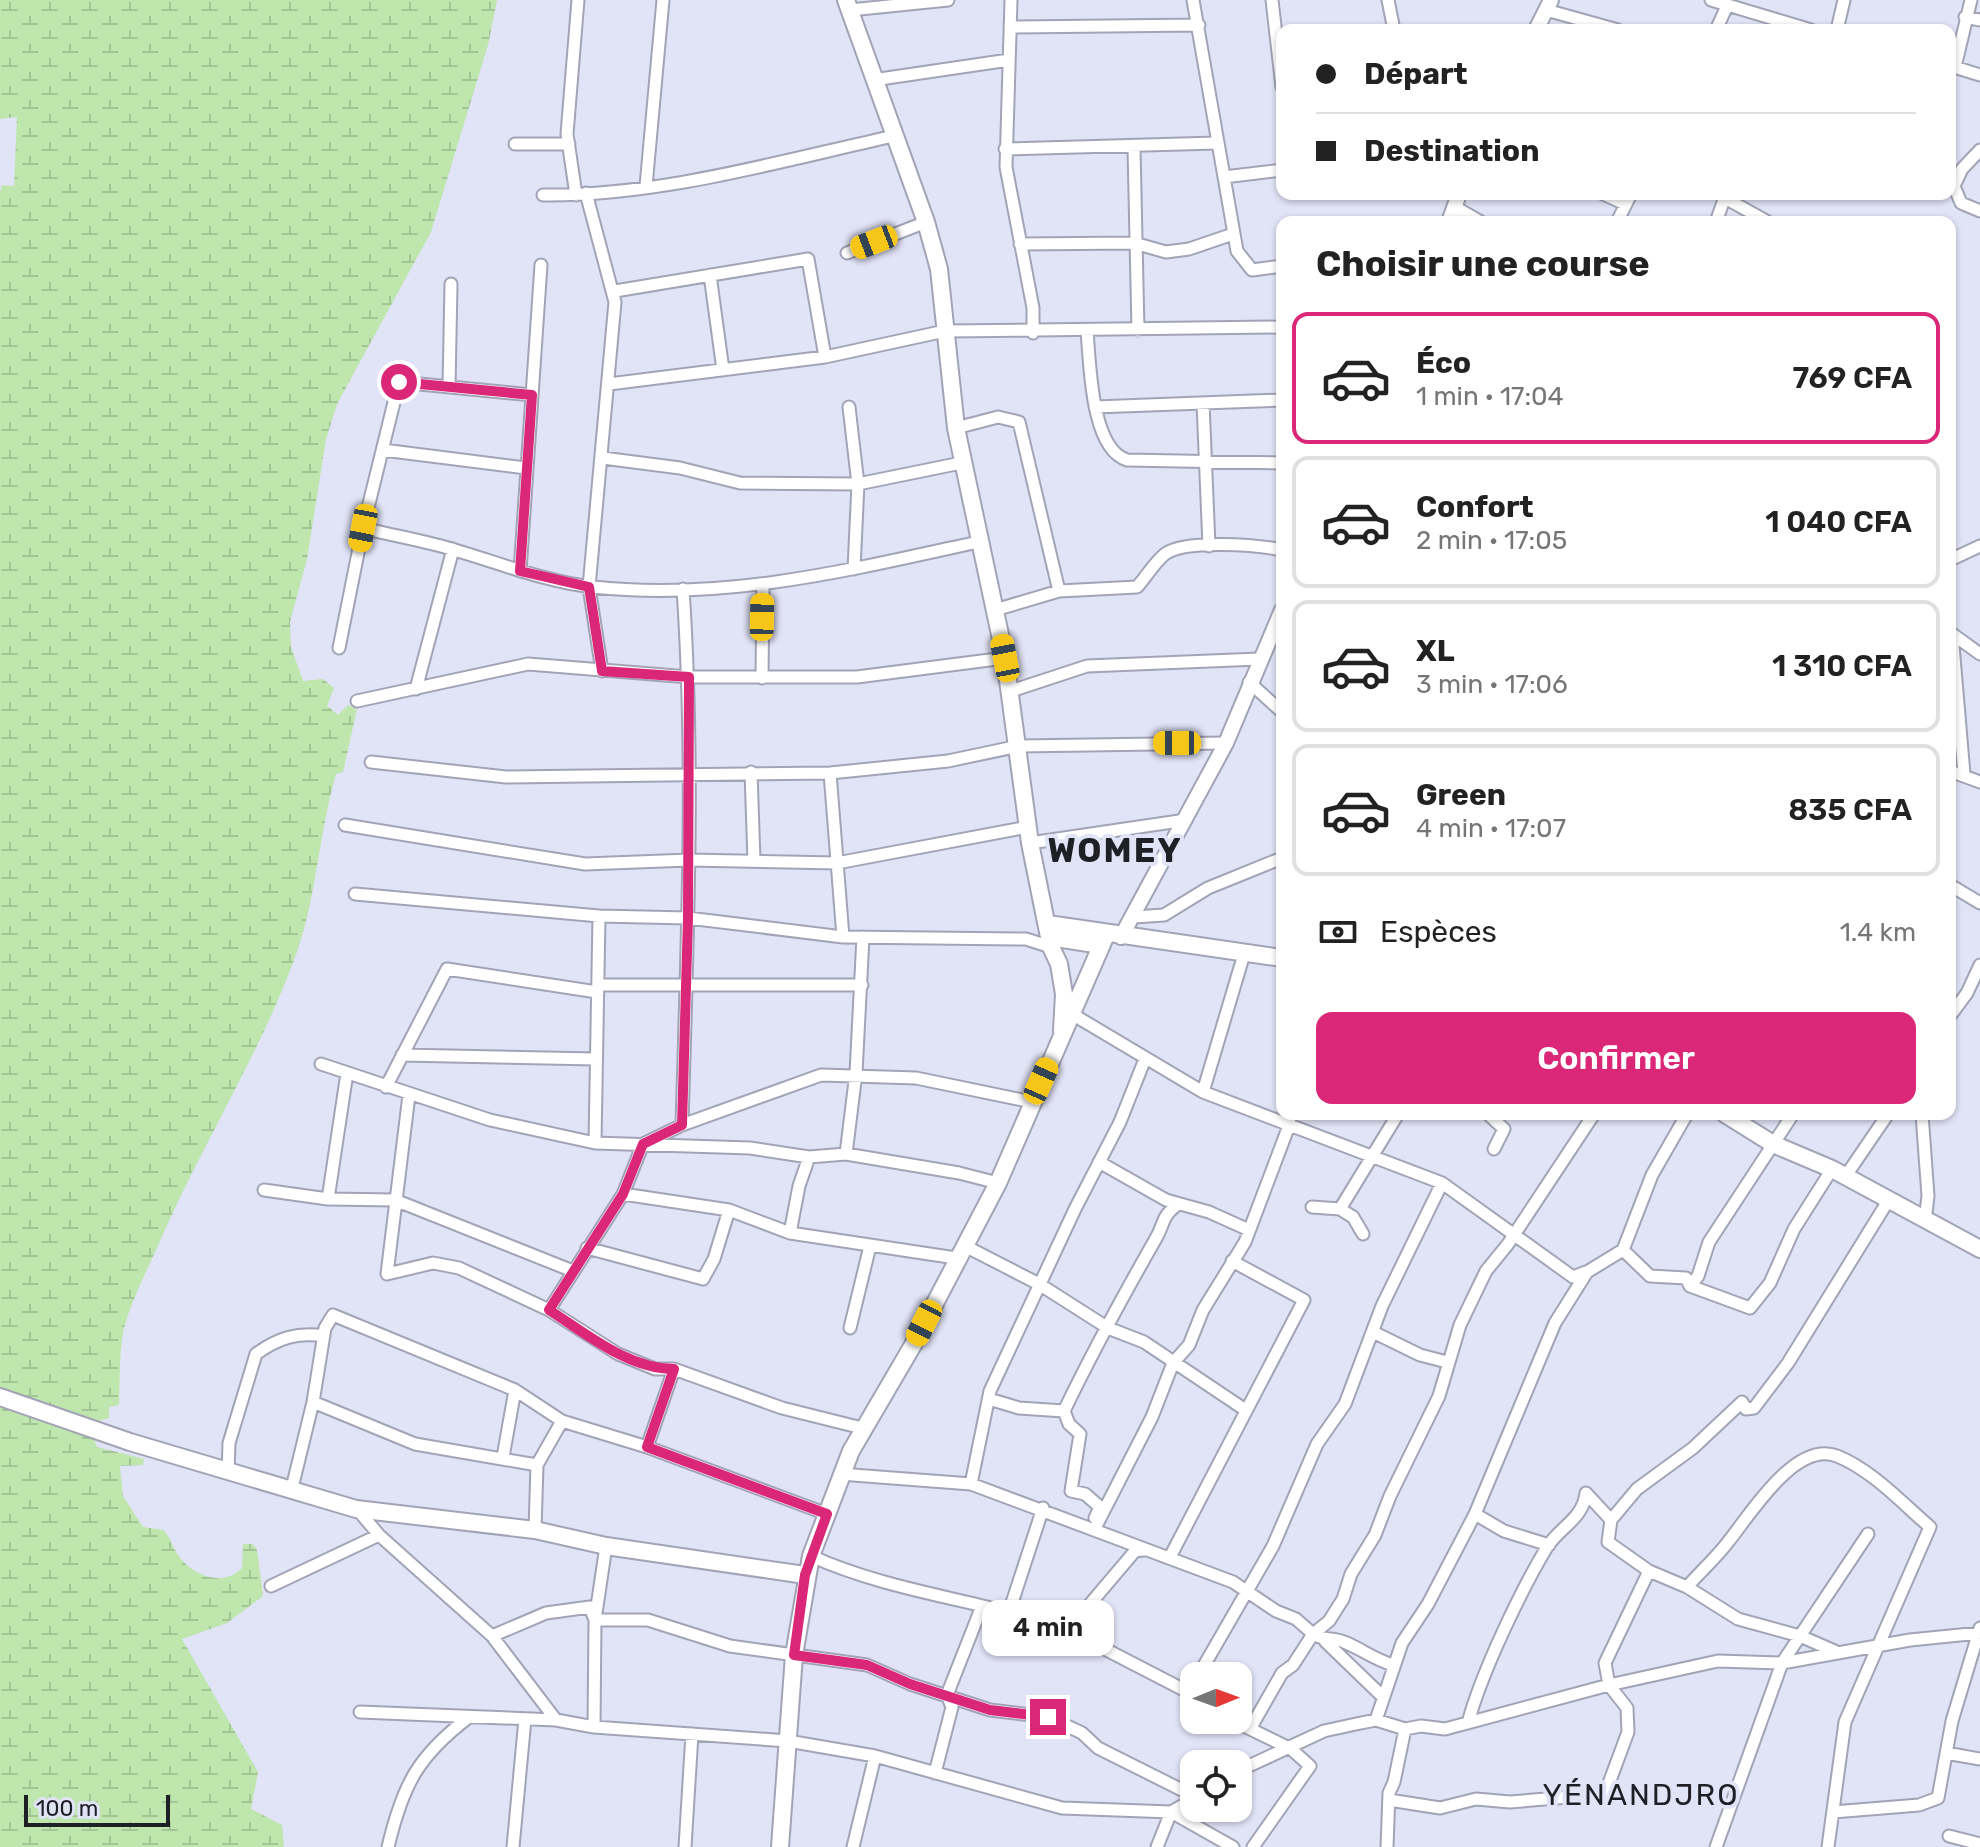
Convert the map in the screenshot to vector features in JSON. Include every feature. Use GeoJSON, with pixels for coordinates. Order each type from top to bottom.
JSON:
{"type":"FeatureCollection","features":[{"type":"Feature","properties":{"kind":"main road"},"geometry":{"type":"LineString","coordinates":[[848,5],[926,222],[939,269],[961,463],[1011,691],[1029,835],[1064,994],[1062,1031]]}},
{"type":"Feature","properties":{"kind":"main road"},"geometry":{"type":"LineString","coordinates":[[1050,936],[1109,939],[1276,957]]}},
{"type":"Feature","properties":{"kind":"main road"},"geometry":{"type":"LineString","coordinates":[[780,1847],[794,1655],[805,1575],[840,1474],[998,1183],[1062,1031],[1109,939]]}},
{"type":"Feature","properties":{"kind":"main road"},"geometry":{"type":"LineString","coordinates":[[1735,1120],[1773,1144],[1838,1173],[1980,1249]]}},
{"type":"Feature","properties":{"kind":"main road"},"geometry":{"type":"LineString","coordinates":[[0,1397],[130,1442],[356,1509],[535,1530],[606,1546],[805,1575]]}},
{"type":"Feature","properties":{"kind":"street"},"geometry":{"type":"LineString","coordinates":[[578,0],[569,144],[581,194],[615,291],[603,458],[589,587],[602,671]]}},
{"type":"Feature","properties":{"kind":"street"},"geometry":{"type":"LineString","coordinates":[[646,186],[663,0]]}},
{"type":"Feature","properties":{"kind":"street"},"geometry":{"type":"LineString","coordinates":[[848,5],[948,0]]}},
{"type":"Feature","properties":{"kind":"street"},"geometry":{"type":"LineString","coordinates":[[1011,0],[1005,149],[1033,308],[1033,333]]}},
{"type":"Feature","properties":{"kind":"street"},"geometry":{"type":"LineString","coordinates":[[1193,0],[1237,251],[1252,270],[1276,267]]}},
{"type":"Feature","properties":{"kind":"street"},"geometry":{"type":"LineString","coordinates":[[1272,0],[1276,35]]}},
{"type":"Feature","properties":{"kind":"street"},"geometry":{"type":"LineString","coordinates":[[1388,0],[1393,24]]}},
{"type":"Feature","properties":{"kind":"street"},"geometry":{"type":"LineString","coordinates":[[1711,0],[1783,24]]}},
{"type":"Feature","properties":{"kind":"street"},"geometry":{"type":"LineString","coordinates":[[1838,24],[1844,0]]}},
{"type":"Feature","properties":{"kind":"street"},"geometry":{"type":"LineString","coordinates":[[1956,54],[1971,0]]}},
{"type":"Feature","properties":{"kind":"street"},"geometry":{"type":"LineString","coordinates":[[1539,24],[1548,5],[1601,24]]}},
{"type":"Feature","properties":{"kind":"street"},"geometry":{"type":"LineString","coordinates":[[1719,24],[1727,6]]}},
{"type":"Feature","properties":{"kind":"street"},"geometry":{"type":"LineString","coordinates":[[1965,17],[1980,20]]}},
{"type":"Feature","properties":{"kind":"street"},"geometry":{"type":"LineString","coordinates":[[1010,27],[1199,25]]}},
{"type":"Feature","properties":{"kind":"street"},"geometry":{"type":"LineString","coordinates":[[873,80],[1009,60]]}},
{"type":"Feature","properties":{"kind":"street"},"geometry":{"type":"LineString","coordinates":[[1956,68],[1980,75]]}},
{"type":"Feature","properties":{"kind":"street"},"geometry":{"type":"LineString","coordinates":[[543,195],[581,194],[698,179],[894,136]]}},
{"type":"Feature","properties":{"kind":"street"},"geometry":{"type":"LineString","coordinates":[[1005,149],[1134,148],[1216,143]]}},
{"type":"Feature","properties":{"kind":"street"},"geometry":{"type":"LineString","coordinates":[[515,144],[569,144]]}},
{"type":"Feature","properties":{"kind":"street"},"geometry":{"type":"LineString","coordinates":[[1134,148],[1138,330]]}},
{"type":"Feature","properties":{"kind":"street"},"geometry":{"type":"LineString","coordinates":[[1956,182],[1962,169],[1980,150]]}},
{"type":"Feature","properties":{"kind":"street"},"geometry":{"type":"LineString","coordinates":[[1224,177],[1276,171]]}},
{"type":"Feature","properties":{"kind":"street"},"geometry":{"type":"LineString","coordinates":[[1956,191],[1961,203],[1980,211]]}},
{"type":"Feature","properties":{"kind":"street"},"geometry":{"type":"LineString","coordinates":[[1457,200],[1474,216]]}},
{"type":"Feature","properties":{"kind":"street"},"geometry":{"type":"LineString","coordinates":[[1732,200],[1758,216]]}},
{"type":"Feature","properties":{"kind":"street"},"geometry":{"type":"LineString","coordinates":[[847,253],[926,222]]}},
{"type":"Feature","properties":{"kind":"street"},"geometry":{"type":"LineString","coordinates":[[1020,244],[1134,243],[1166,252],[1189,249],[1233,234]]}},
{"type":"Feature","properties":{"kind":"street"},"geometry":{"type":"LineString","coordinates":[[615,291],[808,259],[825,357]]}},
{"type":"Feature","properties":{"kind":"street"},"geometry":{"type":"LineString","coordinates":[[520,571],[541,265]]}},
{"type":"Feature","properties":{"kind":"street"},"geometry":{"type":"LineString","coordinates":[[710,275],[723,370]]}},
{"type":"Feature","properties":{"kind":"street"},"geometry":{"type":"LineString","coordinates":[[449,387],[451,284]]}},
{"type":"Feature","properties":{"kind":"street"},"geometry":{"type":"LineString","coordinates":[[609,384],[825,357],[945,331],[1033,333],[1276,327]]}},
{"type":"Feature","properties":{"kind":"street"},"geometry":{"type":"LineString","coordinates":[[1087,331],[1095,407],[1106,445],[1115,457],[1205,463],[1276,463]]}},
{"type":"Feature","properties":{"kind":"street"},"geometry":{"type":"LineString","coordinates":[[339,648],[363,528],[399,382],[532,395]]}},
{"type":"Feature","properties":{"kind":"street"},"geometry":{"type":"LineString","coordinates":[[1095,407],[1276,400]]}},
{"type":"Feature","properties":{"kind":"street"},"geometry":{"type":"LineString","coordinates":[[1203,403],[1209,546]]}},
{"type":"Feature","properties":{"kind":"street"},"geometry":{"type":"LineString","coordinates":[[849,407],[858,484],[854,569]]}},
{"type":"Feature","properties":{"kind":"street"},"geometry":{"type":"LineString","coordinates":[[956,428],[998,417],[1019,422],[1059,591]]}},
{"type":"Feature","properties":{"kind":"street"},"geometry":{"type":"LineString","coordinates":[[383,450],[526,468]]}},
{"type":"Feature","properties":{"kind":"street"},"geometry":{"type":"LineString","coordinates":[[603,458],[680,468],[728,482],[858,484],[961,463]]}},
{"type":"Feature","properties":{"kind":"street"},"geometry":{"type":"LineString","coordinates":[[363,528],[453,549],[520,571],[589,587],[683,589],[763,586],[978,542]]}},
{"type":"Feature","properties":{"kind":"street"},"geometry":{"type":"LineString","coordinates":[[995,610],[1059,591],[1137,587],[1166,554],[1184,548],[1260,546],[1276,549]]}},
{"type":"Feature","properties":{"kind":"street"},"geometry":{"type":"LineString","coordinates":[[1956,557],[1980,546]]}},
{"type":"Feature","properties":{"kind":"street"},"geometry":{"type":"LineString","coordinates":[[416,689],[453,549]]}},
{"type":"Feature","properties":{"kind":"street"},"geometry":{"type":"LineString","coordinates":[[762,678],[763,586]]}},
{"type":"Feature","properties":{"kind":"street"},"geometry":{"type":"LineString","coordinates":[[682,1125],[689,860],[689,677],[683,589]]}},
{"type":"Feature","properties":{"kind":"street"},"geometry":{"type":"LineString","coordinates":[[1109,939],[1134,917],[1186,820],[1226,743],[1276,623]]}},
{"type":"Feature","properties":{"kind":"street"},"geometry":{"type":"LineString","coordinates":[[1956,637],[1980,654]]}},
{"type":"Feature","properties":{"kind":"street"},"geometry":{"type":"LineString","coordinates":[[357,701],[528,664],[689,677],[857,677],[1005,658]]}},
{"type":"Feature","properties":{"kind":"street"},"geometry":{"type":"LineString","coordinates":[[1011,691],[1087,666],[1259,659]]}},
{"type":"Feature","properties":{"kind":"street"},"geometry":{"type":"LineString","coordinates":[[1249,682],[1276,707]]}},
{"type":"Feature","properties":{"kind":"street"},"geometry":{"type":"LineString","coordinates":[[1956,687],[1964,774]]}},
{"type":"Feature","properties":{"kind":"street"},"geometry":{"type":"LineString","coordinates":[[371,762],[506,777],[830,773],[948,761],[1019,746],[1226,743]]}},
{"type":"Feature","properties":{"kind":"street"},"geometry":{"type":"LineString","coordinates":[[751,772],[754,861]]}},
{"type":"Feature","properties":{"kind":"street"},"geometry":{"type":"LineString","coordinates":[[1956,772],[1980,782]]}},
{"type":"Feature","properties":{"kind":"street"},"geometry":{"type":"LineString","coordinates":[[830,773],[843,937]]}},
{"type":"Feature","properties":{"kind":"street"},"geometry":{"type":"LineString","coordinates":[[345,825],[585,864],[689,860],[837,863],[1029,835],[1186,820]]}},
{"type":"Feature","properties":{"kind":"street"},"geometry":{"type":"LineString","coordinates":[[1134,917],[1164,915],[1208,888],[1276,860]]}},
{"type":"Feature","properties":{"kind":"street"},"geometry":{"type":"LineString","coordinates":[[1956,889],[1980,903]]}},
{"type":"Feature","properties":{"kind":"street"},"geometry":{"type":"LineString","coordinates":[[355,894],[599,916],[688,918],[843,937],[1026,939],[1050,936]]}},
{"type":"Feature","properties":{"kind":"street"},"geometry":{"type":"LineString","coordinates":[[595,1143],[599,916]]}},
{"type":"Feature","properties":{"kind":"street"},"geometry":{"type":"LineString","coordinates":[[846,1154],[856,1073],[863,937]]}},
{"type":"Feature","properties":{"kind":"street"},"geometry":{"type":"LineString","coordinates":[[1203,1092],[1244,954]]}},
{"type":"Feature","properties":{"kind":"street"},"geometry":{"type":"LineString","coordinates":[[1956,1008],[1980,965]]}},
{"type":"Feature","properties":{"kind":"street"},"geometry":{"type":"LineString","coordinates":[[386,1087],[447,969],[598,988],[862,985]]}},
{"type":"Feature","properties":{"kind":"street"},"geometry":{"type":"LineString","coordinates":[[1967,993],[1980,995]]}},
{"type":"Feature","properties":{"kind":"street"},"geometry":{"type":"LineString","coordinates":[[1072,1014],[1203,1092],[1276,1118]]}},
{"type":"Feature","properties":{"kind":"street"},"geometry":{"type":"LineString","coordinates":[[402,1055],[596,1059]]}},
{"type":"Feature","properties":{"kind":"street"},"geometry":{"type":"LineString","coordinates":[[971,1484],[989,1399],[1039,1284],[1120,1122],[1145,1059]]}},
{"type":"Feature","properties":{"kind":"street"},"geometry":{"type":"LineString","coordinates":[[321,1064],[490,1120],[595,1143],[750,1148],[809,1157],[846,1154],[998,1183]]}},
{"type":"Feature","properties":{"kind":"street"},"geometry":{"type":"LineString","coordinates":[[328,1199],[347,1073]]}},
{"type":"Feature","properties":{"kind":"street"},"geometry":{"type":"LineString","coordinates":[[549,1310],[623,1194],[643,1144],[682,1125],[786,1084],[821,1075],[856,1073],[916,1078],[1032,1102]]}},
{"type":"Feature","properties":{"kind":"street"},"geometry":{"type":"LineString","coordinates":[[409,1095],[387,1274],[420,1265],[444,1264],[549,1310],[618,1354],[655,1369],[674,1369],[782,1408],[866,1429]]}},
{"type":"Feature","properties":{"kind":"street"},"geometry":{"type":"LineString","coordinates":[[1282,1120],[1442,1183],[1573,1277],[1623,1250],[1652,1175],[1684,1120]]}},
{"type":"Feature","properties":{"kind":"street"},"geometry":{"type":"LineString","coordinates":[[1340,1209],[1394,1120]]}},
{"type":"Feature","properties":{"kind":"street"},"geometry":{"type":"LineString","coordinates":[[1494,1149],[1504,1127],[1496,1120]]}},
{"type":"Feature","properties":{"kind":"street"},"geometry":{"type":"LineString","coordinates":[[1252,1726],[1282,1673],[1293,1665],[1313,1634],[1329,1621],[1343,1599],[1351,1574],[1375,1535],[1390,1496],[1439,1396],[1447,1362],[1486,1271],[1590,1120]]}},
{"type":"Feature","properties":{"kind":"street"},"geometry":{"type":"LineString","coordinates":[[1690,1286],[1698,1276],[1709,1242],[1789,1120]]}},
{"type":"Feature","properties":{"kind":"street"},"geometry":{"type":"LineString","coordinates":[[1623,1250],[1650,1276],[1686,1278],[1690,1286],[1744,1308],[1755,1305],[1794,1229],[1883,1120]]}},
{"type":"Feature","properties":{"kind":"street"},"geometry":{"type":"LineString","coordinates":[[1922,1120],[1928,1196],[1925,1221]]}},
{"type":"Feature","properties":{"kind":"street"},"geometry":{"type":"LineString","coordinates":[[1092,1530],[1152,1417],[1173,1363],[1189,1345],[1203,1310],[1249,1230],[1290,1123]]}},
{"type":"Feature","properties":{"kind":"street"},"geometry":{"type":"LineString","coordinates":[[790,1233],[799,1186],[809,1157]]}},
{"type":"Feature","properties":{"kind":"street"},"geometry":{"type":"LineString","coordinates":[[1099,1162],[1177,1205],[1209,1212],[1249,1230]]}},
{"type":"Feature","properties":{"kind":"street"},"geometry":{"type":"LineString","coordinates":[[1206,1662],[1273,1546],[1317,1444],[1345,1404],[1416,1232],[1442,1183]]}},
{"type":"Feature","properties":{"kind":"street"},"geometry":{"type":"LineString","coordinates":[[264,1190],[328,1199],[395,1200],[573,1271]]}},
{"type":"Feature","properties":{"kind":"street"},"geometry":{"type":"LineString","coordinates":[[623,1194],[729,1210],[790,1233],[870,1246],[960,1252],[1039,1284],[1108,1328],[1144,1342],[1244,1409]]}},
{"type":"Feature","properties":{"kind":"street"},"geometry":{"type":"LineString","coordinates":[[1839,1653],[1800,1636],[1738,1619],[1687,1587],[1649,1571],[1608,1542],[1611,1520],[1637,1489],[1693,1448],[1742,1402],[1746,1409],[1754,1408],[1788,1363],[1888,1201]]}},
{"type":"Feature","properties":{"kind":"street"},"geometry":{"type":"LineString","coordinates":[[1092,1530],[1100,1507],[1085,1494],[1071,1491],[1080,1434],[1069,1424],[1064,1411],[1158,1236],[1164,1215],[1177,1205]]}},
{"type":"Feature","properties":{"kind":"street"},"geometry":{"type":"LineString","coordinates":[[1312,1207],[1340,1209],[1353,1217],[1363,1234]]}},
{"type":"Feature","properties":{"kind":"street"},"geometry":{"type":"LineString","coordinates":[[587,1248],[703,1279],[714,1259],[729,1210]]}},
{"type":"Feature","properties":{"kind":"street"},"geometry":{"type":"LineString","coordinates":[[850,1328],[870,1246]]}},
{"type":"Feature","properties":{"kind":"street"},"geometry":{"type":"LineString","coordinates":[[1170,1557],[1198,1509],[1244,1409],[1304,1300],[1232,1261]]}},
{"type":"Feature","properties":{"kind":"street"},"geometry":{"type":"LineString","coordinates":[[1376,1720],[1393,1665],[1475,1514],[1555,1323],[1587,1272]]}},
{"type":"Feature","properties":{"kind":"street"},"geometry":{"type":"LineString","coordinates":[[292,1488],[313,1402],[324,1336],[329,1317],[333,1315],[515,1390],[562,1421],[647,1447],[827,1514]]}},
{"type":"Feature","properties":{"kind":"street"},"geometry":{"type":"LineString","coordinates":[[1373,1332],[1420,1355],[1447,1362]]}},
{"type":"Feature","properties":{"kind":"street"},"geometry":{"type":"LineString","coordinates":[[228,1472],[229,1443],[256,1354],[284,1338],[306,1333],[324,1336]]}},
{"type":"Feature","properties":{"kind":"street"},"geometry":{"type":"LineString","coordinates":[[647,1447],[674,1369]]}},
{"type":"Feature","properties":{"kind":"street"},"geometry":{"type":"LineString","coordinates":[[503,1457],[515,1390]]}},
{"type":"Feature","properties":{"kind":"street"},"geometry":{"type":"LineString","coordinates":[[989,1399],[1019,1408],[1064,1411]]}},
{"type":"Feature","properties":{"kind":"street"},"geometry":{"type":"LineString","coordinates":[[313,1402],[415,1444],[537,1465]]}},
{"type":"Feature","properties":{"kind":"street"},"geometry":{"type":"LineString","coordinates":[[535,1530],[537,1465],[562,1421]]}},
{"type":"Feature","properties":{"kind":"street"},"geometry":{"type":"LineString","coordinates":[[1687,1587],[1728,1543],[1754,1505],[1786,1474],[1811,1456],[1837,1456],[1870,1476],[1930,1527],[1845,1722],[1828,1847]]}},
{"type":"Feature","properties":{"kind":"street"},"geometry":{"type":"LineString","coordinates":[[840,1474],[971,1484],[1043,1508],[1143,1550],[1170,1557],[1233,1582],[1276,1611],[1296,1619],[1325,1641],[1383,1697]]}},
{"type":"Feature","properties":{"kind":"street"},"geometry":{"type":"LineString","coordinates":[[1468,1723],[1476,1693],[1549,1545],[1577,1517],[1586,1493],[1611,1520]]}},
{"type":"Feature","properties":{"kind":"street"},"geometry":{"type":"LineString","coordinates":[[1009,1612],[1043,1508]]}},
{"type":"Feature","properties":{"kind":"street"},"geometry":{"type":"LineString","coordinates":[[356,1509],[379,1535],[492,1636],[556,1720]]}},
{"type":"Feature","properties":{"kind":"street"},"geometry":{"type":"LineString","coordinates":[[1475,1514],[1504,1531],[1549,1545]]}},
{"type":"Feature","properties":{"kind":"street"},"geometry":{"type":"LineString","coordinates":[[1716,1847],[1782,1663],[1868,1534]]}},
{"type":"Feature","properties":{"kind":"street"},"geometry":{"type":"LineString","coordinates":[[271,1586],[379,1535]]}},
{"type":"Feature","properties":{"kind":"street"},"geometry":{"type":"LineString","coordinates":[[594,1727],[595,1620],[606,1546]]}},
{"type":"Feature","properties":{"kind":"street"},"geometry":{"type":"LineString","coordinates":[[1068,1630],[1135,1551],[1143,1550]]}},
{"type":"Feature","properties":{"kind":"street"},"geometry":{"type":"LineString","coordinates":[[811,1556],[899,1588],[1009,1612],[1068,1630],[1180,1685]]}},
{"type":"Feature","properties":{"kind":"street"},"geometry":{"type":"LineString","coordinates":[[1389,1800],[1440,1808],[1476,1799],[1510,1802],[1605,1794],[1628,1732],[1627,1708],[1609,1685],[1605,1663],[1649,1571]]}},
{"type":"Feature","properties":{"kind":"street"},"geometry":{"type":"LineString","coordinates":[[935,1773],[952,1707],[947,1695],[982,1606]]}},
{"type":"Feature","properties":{"kind":"street"},"geometry":{"type":"LineString","coordinates":[[492,1636],[546,1613],[590,1607],[595,1620]]}},
{"type":"Feature","properties":{"kind":"street"},"geometry":{"type":"LineString","coordinates":[[595,1620],[648,1620],[730,1646],[867,1665],[990,1710],[1048,1717],[1082,1733],[1098,1748],[1180,1790]]}},
{"type":"Feature","properties":{"kind":"street"},"geometry":{"type":"LineString","coordinates":[[1252,1765],[1324,1731],[1376,1720],[1405,1729],[1421,1726],[1445,1729],[1609,1685],[1718,1661],[1782,1663],[1881,1644],[1979,1631],[1965,1673],[1946,1753],[1942,1791],[1930,1803],[1833,1812]]}},
{"type":"Feature","properties":{"kind":"street"},"geometry":{"type":"LineString","coordinates":[[1325,1641],[1341,1640],[1369,1658],[1393,1665]]}},
{"type":"Feature","properties":{"kind":"street"},"geometry":{"type":"LineString","coordinates":[[1965,1673],[1980,1677]]}},
{"type":"Feature","properties":{"kind":"street"},"geometry":{"type":"LineString","coordinates":[[360,1712],[556,1720],[594,1727],[788,1741],[875,1756],[1062,1808],[1171,1812],[1233,1847]]}},
{"type":"Feature","properties":{"kind":"street"},"geometry":{"type":"LineString","coordinates":[[388,1847],[411,1775],[439,1740],[469,1717]]}},
{"type":"Feature","properties":{"kind":"street"},"geometry":{"type":"LineString","coordinates":[[513,1847],[525,1719]]}},
{"type":"Feature","properties":{"kind":"street"},"geometry":{"type":"LineString","coordinates":[[1387,1847],[1389,1800],[1405,1729]]}},
{"type":"Feature","properties":{"kind":"street"},"geometry":{"type":"LineString","coordinates":[[1252,1730],[1291,1749],[1310,1766],[1253,1847]]}},
{"type":"Feature","properties":{"kind":"street"},"geometry":{"type":"LineString","coordinates":[[685,1847],[692,1734]]}},
{"type":"Feature","properties":{"kind":"street"},"geometry":{"type":"LineString","coordinates":[[1946,1753],[1980,1759]]}},
{"type":"Feature","properties":{"kind":"street"},"geometry":{"type":"LineString","coordinates":[[853,1847],[875,1756]]}},
{"type":"Feature","properties":{"kind":"street"},"geometry":{"type":"LineString","coordinates":[[1157,1847],[1171,1812],[1180,1806]]}},
{"type":"Feature","properties":{"kind":"street"},"geometry":{"type":"LineString","coordinates":[[1949,1836],[1980,1844]]}},
{"type":"Feature","properties":{"kind":"green space"},"geometry":{"type":"Polygon","coordinates":[[[0,0],[497,0],[488,45],[431,232],[337,404],[326,439],[307,559],[290,622],[291,647],[303,681],[323,679],[334,688],[327,706],[338,715],[348,705],[357,709],[343,772],[336,774],[330,796],[304,930],[266,1028],[174,1211],[133,1301],[122,1342],[119,1405],[109,1407],[109,1418],[88,1424],[97,1447],[144,1459],[143,1465],[120,1466],[123,1496],[143,1527],[164,1530],[187,1565],[202,1575],[227,1577],[242,1568],[243,1544],[253,1544],[257,1550],[263,1596],[227,1623],[182,1639],[258,1772],[251,1809],[282,1825],[284,1847],[0,1847],[0,192],[2,185],[14,186],[17,117],[0,119],[0,0]]]}},
{"type":"Feature","properties":{"kind":"district","name":"WOMEY"},"geometry":{"type":"Point","coordinates":[1115,850]}},
{"type":"Feature","properties":{"kind":"district","name":"YÉNANDJRO"},"geometry":{"type":"Point","coordinates":[1641,1795]}},
{"type":"Feature","properties":{"kind":"route"},"geometry":{"type":"LineString","coordinates":[[399,382],[532,395],[520,571],[589,587],[602,671],[689,677],[688,918],[682,1125],[643,1144],[623,1194],[549,1310],[618,1354],[655,1369],[674,1369],[647,1447],[827,1514],[805,1575],[794,1655],[867,1665],[910,1684],[990,1710],[1048,1717]]}}]}
